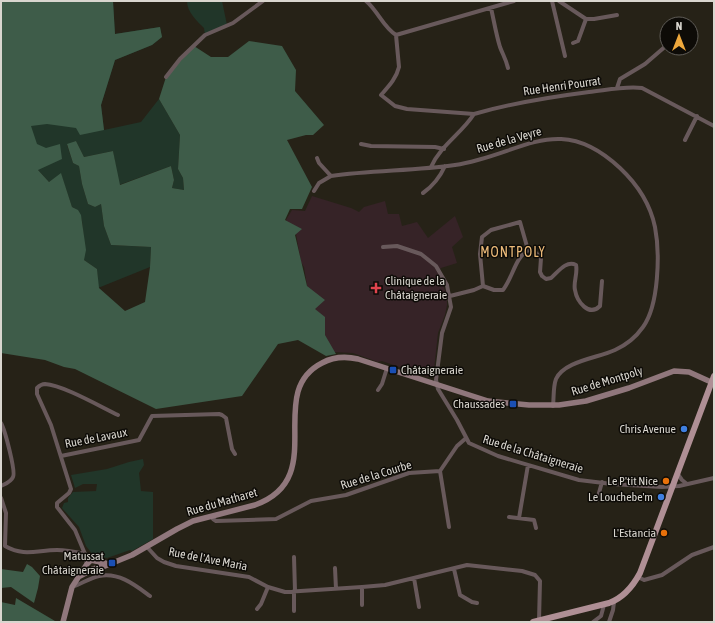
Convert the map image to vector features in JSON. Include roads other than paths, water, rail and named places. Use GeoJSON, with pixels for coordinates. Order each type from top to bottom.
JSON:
{"type":"FeatureCollection","features":[{"type":"Feature","properties":{"kind":"main road"},"geometry":{"type":"LineString","coordinates":[[536,621],[614,602],[623,595],[638,577],[713,379]]}},
{"type":"Feature","properties":{"kind":"street"},"geometry":{"type":"LineString","coordinates":[[166,77],[180,59],[205,34],[232,23],[263,1]]}},
{"type":"Feature","properties":{"kind":"street"},"geometry":{"type":"LineString","coordinates":[[366,1],[372,6],[390,32],[396,35],[514,1]]}},
{"type":"Feature","properties":{"kind":"street"},"geometry":{"type":"LineString","coordinates":[[552,1],[565,56]]}},
{"type":"Feature","properties":{"kind":"street"},"geometry":{"type":"LineString","coordinates":[[559,1],[586,19],[617,15]]}},
{"type":"Feature","properties":{"kind":"street"},"geometry":{"type":"LineString","coordinates":[[491,8],[499,43],[506,58],[508,68]]}},
{"type":"Feature","properties":{"kind":"street"},"geometry":{"type":"LineString","coordinates":[[573,43],[578,41],[586,19]]}},
{"type":"Feature","properties":{"kind":"street","name":"Rue Henri Pourrat"},"geometry":{"type":"LineString","coordinates":[[396,35],[398,72],[392,83],[381,95],[395,106],[407,109],[474,114],[516,103],[630,86],[642,88],[714,126]]}},
{"type":"Feature","properties":{"kind":"street"},"geometry":{"type":"LineString","coordinates":[[617,88],[620,79],[645,64],[659,52]]}},
{"type":"Feature","properties":{"kind":"street"},"geometry":{"type":"LineString","coordinates":[[431,167],[434,159],[468,123],[474,114]]}},
{"type":"Feature","properties":{"kind":"street"},"geometry":{"type":"LineString","coordinates":[[685,140],[697,116]]}},
{"type":"Feature","properties":{"kind":"street","name":"Rue de la Veyre"},"geometry":{"type":"LineString","coordinates":[[331,176],[444,166],[468,162],[547,138],[565,138],[586,144],[608,157],[630,177],[640,190],[647,203],[653,218],[656,232],[656,294],[649,316],[643,327],[634,338],[616,350],[570,366],[562,371],[557,378],[554,387],[553,406]]}},
{"type":"Feature","properties":{"kind":"street"},"geometry":{"type":"LineString","coordinates":[[362,144],[370,146],[409,145],[444,149]]}},
{"type":"Feature","properties":{"kind":"street"},"geometry":{"type":"LineString","coordinates":[[314,191],[318,183],[331,176],[319,163],[317,158]]}},
{"type":"Feature","properties":{"kind":"street"},"geometry":{"type":"LineString","coordinates":[[423,192],[430,188],[442,173],[444,166]]}},
{"type":"Feature","properties":{"kind":"street"},"geometry":{"type":"LineString","coordinates":[[483,286],[480,254],[482,236],[490,230],[520,222],[528,250]]}},
{"type":"Feature","properties":{"kind":"street"},"geometry":{"type":"LineString","coordinates":[[383,247],[397,246],[421,254],[436,266],[443,276],[450,296],[451,307],[440,340],[436,384]]}},
{"type":"Feature","properties":{"kind":"street"},"geometry":{"type":"LineString","coordinates":[[450,296],[474,290],[483,286],[494,290],[503,290],[522,254],[528,250],[535,252],[541,258],[540,272],[546,279],[551,278],[567,264],[572,263],[576,265],[577,270],[574,289],[582,306],[588,310],[595,310],[600,306],[602,281]]}},
{"type":"Feature","properties":{"kind":"street","name":"Rue du Matharet"},"geometry":{"type":"LineString","coordinates":[[80,576],[93,569],[105,566],[132,555],[185,524],[263,502],[277,493],[290,474],[294,459],[295,406],[297,396],[304,380],[315,368],[329,360],[346,357],[358,358],[436,384]]}},
{"type":"Feature","properties":{"kind":"street"},"geometry":{"type":"LineString","coordinates":[[378,390],[382,384],[387,368]]}},
{"type":"Feature","properties":{"kind":"street","name":"Rue de Montpoly"},"geometry":{"type":"LineString","coordinates":[[436,384],[488,401],[553,406],[578,403],[594,399],[674,371],[689,372],[713,379]]}},
{"type":"Feature","properties":{"kind":"street"},"geometry":{"type":"LineString","coordinates":[[93,569],[89,568],[90,563],[75,530],[57,507],[57,503],[69,493],[71,489],[51,425],[37,394],[37,388],[39,385],[45,384],[64,389],[118,415]]}},
{"type":"Feature","properties":{"kind":"street","name":"Rue de la Châtaigneraie"},"geometry":{"type":"LineString","coordinates":[[436,384],[457,420],[465,439],[469,443],[475,447],[528,465],[579,480],[654,487],[687,484],[714,478]]}},
{"type":"Feature","properties":{"kind":"street","name":"Rue de Lavaux"},"geometry":{"type":"LineString","coordinates":[[61,456],[139,440],[152,416],[219,414],[226,418],[232,449],[235,454]]}},
{"type":"Feature","properties":{"kind":"street"},"geometry":{"type":"LineString","coordinates":[[1,423],[7,436],[11,462],[15,473],[11,481],[1,486]]}},
{"type":"Feature","properties":{"kind":"street"},"geometry":{"type":"LineString","coordinates":[[449,527],[440,471],[457,446],[465,439]]}},
{"type":"Feature","properties":{"kind":"street"},"geometry":{"type":"LineString","coordinates":[[519,518],[528,465]]}},
{"type":"Feature","properties":{"kind":"street","name":"Rue de la Courbe"},"geometry":{"type":"LineString","coordinates":[[211,516],[216,521],[276,519],[311,501],[346,495],[409,473],[440,471]]}},
{"type":"Feature","properties":{"kind":"street"},"geometry":{"type":"LineString","coordinates":[[677,473],[687,484]]}},
{"type":"Feature","properties":{"kind":"street"},"geometry":{"type":"LineString","coordinates":[[597,500],[602,482]]}},
{"type":"Feature","properties":{"kind":"street"},"geometry":{"type":"LineString","coordinates":[[1,498],[6,513],[5,546],[13,551],[27,553],[56,550],[75,551],[85,554]]}},
{"type":"Feature","properties":{"kind":"street"},"geometry":{"type":"LineString","coordinates":[[509,517],[534,520],[536,528]]}},
{"type":"Feature","properties":{"kind":"street","name":"Rue de l'Ave Maria"},"geometry":{"type":"LineString","coordinates":[[147,547],[157,558],[176,566],[249,577],[268,587],[285,592],[385,585],[467,566],[522,571],[534,575],[540,581],[536,621]]}},
{"type":"Feature","properties":{"kind":"street"},"geometry":{"type":"LineString","coordinates":[[638,577],[644,580],[662,575],[692,555],[714,547]]}},
{"type":"Feature","properties":{"kind":"street"},"geometry":{"type":"LineString","coordinates":[[294,557],[294,612]]}},
{"type":"Feature","properties":{"kind":"street","name":"Rue du Matharet"},"geometry":{"type":"LineString","coordinates":[[62,622],[72,587],[90,563],[109,564]]}},
{"type":"Feature","properties":{"kind":"street"},"geometry":{"type":"LineString","coordinates":[[335,568],[336,589]]}},
{"type":"Feature","properties":{"kind":"street"},"geometry":{"type":"LineString","coordinates":[[454,569],[460,595],[472,602],[477,603]]}},
{"type":"Feature","properties":{"kind":"street"},"geometry":{"type":"LineString","coordinates":[[72,587],[98,576],[110,576],[125,580],[150,596]]}},
{"type":"Feature","properties":{"kind":"street"},"geometry":{"type":"LineString","coordinates":[[414,578],[419,607]]}},
{"type":"Feature","properties":{"kind":"street"},"geometry":{"type":"LineString","coordinates":[[257,610],[262,604],[268,587]]}},
{"type":"Feature","properties":{"kind":"street"},"geometry":{"type":"LineString","coordinates":[[362,587],[362,605]]}},
{"type":"Feature","properties":{"kind":"street"},"geometry":{"type":"LineString","coordinates":[[609,622],[614,602]]}},
{"type":"Feature","properties":{"kind":"street"},"geometry":{"type":"LineString","coordinates":[[593,622],[601,616],[604,605]]}},
{"type":"Feature","properties":{"kind":"place","name":"Clinique de la Châtaigneraie"},"geometry":{"type":"Point","coordinates":[376,288]}},
{"type":"Feature","properties":{"kind":"place","name":"Châtaigneraie"},"geometry":{"type":"Point","coordinates":[393,370]}},
{"type":"Feature","properties":{"kind":"place","name":"Chaussades"},"geometry":{"type":"Point","coordinates":[513,404]}},
{"type":"Feature","properties":{"kind":"place","name":"Chris Avenue"},"geometry":{"type":"Point","coordinates":[684,429]}},
{"type":"Feature","properties":{"kind":"place","name":"Le P'tit Nice"},"geometry":{"type":"Point","coordinates":[666,481]}},
{"type":"Feature","properties":{"kind":"place","name":"Le Louchebe'm"},"geometry":{"type":"Point","coordinates":[661,497]}},
{"type":"Feature","properties":{"kind":"place","name":"L'Estancia"},"geometry":{"type":"Point","coordinates":[664,533]}},
{"type":"Feature","properties":{"kind":"place","name":"Matussat Châtaigneraie"},"geometry":{"type":"Point","coordinates":[112,563]}},
{"type":"Feature","properties":{"kind":"district","name":"MONTPOLY"},"geometry":{"type":"Point","coordinates":[513,252]}}]}
